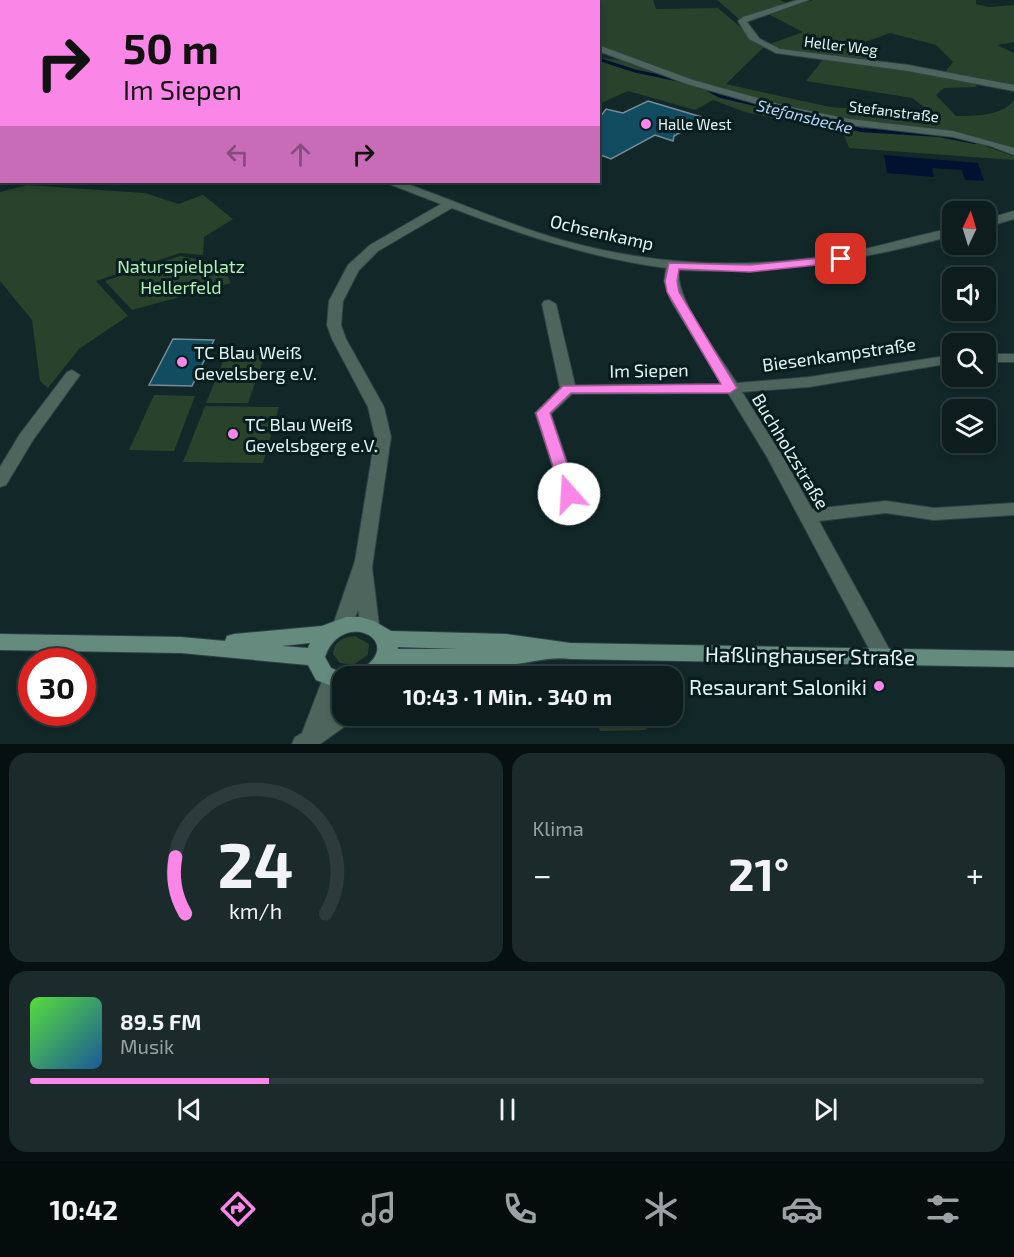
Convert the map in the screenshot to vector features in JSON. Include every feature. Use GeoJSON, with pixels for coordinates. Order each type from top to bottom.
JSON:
{"type":"FeatureCollection","features":[{"type":"Feature","properties":{"kind":"main road"},"geometry":{"type":"LineString","coordinates":[[181,645],[287,639],[369,625],[379,631],[386,648],[381,666]]}},
{"type":"Feature","properties":{"kind":"main road"},"geometry":{"type":"LineString","coordinates":[[332,676],[317,666],[315,657],[316,649],[335,629]]}},
{"type":"Feature","properties":{"kind":"main road"},"geometry":{"type":"LineString","coordinates":[[0,642],[181,645],[315,657]]}},
{"type":"Feature","properties":{"kind":"main road","name":"Haßlinghauser Straße"},"geometry":{"type":"LineString","coordinates":[[386,648],[506,657],[570,651],[1014,658]]}},
{"type":"Feature","properties":{"kind":"street","name":"Heller Weg"},"geometry":{"type":"LineString","coordinates":[[805,0],[746,19],[742,21],[745,29],[764,47],[779,51],[908,68],[1014,88]]}},
{"type":"Feature","properties":{"kind":"street","name":"Stefanstraße"},"geometry":{"type":"LineString","coordinates":[[600,49],[666,73],[790,108],[865,125],[976,136],[1014,152]]}},
{"type":"Feature","properties":{"kind":"street","name":"Ochsenkamp"},"geometry":{"type":"LineString","coordinates":[[396,183],[576,248],[673,266],[750,268],[820,263],[862,256],[942,235]]}},
{"type":"Feature","properties":{"kind":"street"},"geometry":{"type":"LineString","coordinates":[[369,625],[364,561],[383,437],[382,426],[367,387],[339,339],[334,325],[336,301],[353,268],[374,248],[452,203]]}},
{"type":"Feature","properties":{"kind":"street"},"geometry":{"type":"LineString","coordinates":[[996,221],[1011,218]]}},
{"type":"Feature","properties":{"kind":"street","name":"Buchholzstraße"},"geometry":{"type":"LineString","coordinates":[[673,266],[671,281],[673,292],[730,388],[775,457],[883,657]]}},
{"type":"Feature","properties":{"kind":"street"},"geometry":{"type":"LineString","coordinates":[[549,304],[568,389],[543,413],[569,494]]}},
{"type":"Feature","properties":{"kind":"street"},"geometry":{"type":"LineString","coordinates":[[996,358],[1014,358]]}},
{"type":"Feature","properties":{"kind":"street","name":"Biesenkampstraße"},"geometry":{"type":"LineString","coordinates":[[730,388],[811,382],[885,367],[942,360]]}},
{"type":"Feature","properties":{"kind":"street"},"geometry":{"type":"LineString","coordinates":[[0,481],[26,438],[72,375]]}},
{"type":"Feature","properties":{"kind":"street","name":"Im Siepen"},"geometry":{"type":"LineString","coordinates":[[568,389],[730,388]]}},
{"type":"Feature","properties":{"kind":"street"},"geometry":{"type":"LineString","coordinates":[[807,516],[886,507],[934,514],[978,509],[1014,509]]}},
{"type":"Feature","properties":{"kind":"street"},"geometry":{"type":"LineString","coordinates":[[335,629],[364,561]]}},
{"type":"Feature","properties":{"kind":"street"},"geometry":{"type":"LineString","coordinates":[[307,741],[332,690]]}},
{"type":"Feature","properties":{"kind":"street"},"geometry":{"type":"LineString","coordinates":[[307,741],[332,724]]}},
{"type":"Feature","properties":{"kind":"green space"},"geometry":{"type":"Polygon","coordinates":[[[600,0],[653,0],[656,9],[718,8],[764,47],[726,84],[830,107],[934,114],[912,98],[806,81],[825,57],[973,82],[977,87],[944,88],[936,95],[956,116],[996,112],[1014,100],[1014,160],[849,148],[843,133],[745,112],[713,100],[695,110],[628,91],[600,104],[600,58],[623,60],[600,49],[600,0]]]}},
{"type":"Feature","properties":{"kind":"green space"},"geometry":{"type":"Polygon","coordinates":[[[717,0],[780,0],[788,4],[739,19],[717,0]]]}},
{"type":"Feature","properties":{"kind":"green space"},"geometry":{"type":"Polygon","coordinates":[[[813,0],[976,0],[976,4],[988,7],[1014,5],[1014,42],[997,45],[1014,53],[1014,87],[943,75],[953,62],[936,45],[890,33],[862,43],[871,61],[781,51],[767,45],[803,32],[768,14],[813,0]]]}},
{"type":"Feature","properties":{"kind":"green space"},"geometry":{"type":"Polygon","coordinates":[[[27,185],[145,193],[178,204],[203,195],[233,219],[204,237],[203,255],[180,253],[96,281],[128,316],[79,349],[48,388],[40,381],[32,320],[0,281],[0,192],[27,185]]]}},
{"type":"Feature","properties":{"kind":"green space","name":"Naturspielplatz Hellerfeld"},"geometry":{"type":"Polygon","coordinates":[[[180,256],[222,264],[231,283],[132,310],[105,281],[180,256]]]}},
{"type":"Feature","properties":{"kind":"green space","name":"TC Blau Weiß Gevelsbgerg e.V."},"geometry":{"type":"Polygon","coordinates":[[[226,354],[265,355],[248,403],[206,403],[226,354]]]}},
{"type":"Feature","properties":{"kind":"green space","name":"TC Blau Weiß Gevelsbgerg e.V."},"geometry":{"type":"Polygon","coordinates":[[[154,395],[195,396],[174,451],[129,450],[154,395]]]}},
{"type":"Feature","properties":{"kind":"green space","name":"TC Blau Weiß Gevelsbgerg e.V."},"geometry":{"type":"Polygon","coordinates":[[[205,406],[279,407],[263,463],[183,462],[205,406]]]}},
{"type":"Feature","properties":{"kind":"green space"},"geometry":{"type":"Polygon","coordinates":[[[355,636],[369,644],[368,655],[353,665],[340,663],[333,654],[335,646],[347,637],[355,636]]]}},
{"type":"Feature","properties":{"kind":"green space"},"geometry":{"type":"Polygon","coordinates":[[[598,726],[648,726],[645,730],[600,731],[598,726]]]}},
{"type":"Feature","properties":{"kind":"water"},"geometry":{"type":"Polygon","coordinates":[[[884,155],[978,163],[984,181],[965,180],[962,170],[932,168],[934,177],[887,173],[884,155]]]}},
{"type":"Feature","properties":{"kind":"building","name":"Halle West"},"geometry":{"type":"Polygon","coordinates":[[[648,101],[705,118],[674,136],[673,141],[655,135],[611,159],[600,155],[600,117],[606,109],[623,113],[648,101]]]}},
{"type":"Feature","properties":{"kind":"building","name":"TC Blau Weiß Gevelsberg e.V."},"geometry":{"type":"Polygon","coordinates":[[[173,339],[214,340],[192,386],[149,385],[173,339]]]}},
{"type":"Feature","properties":{"kind":"waterway","name":"Stefansbecke"},"geometry":{"type":"LineString","coordinates":[[600,60],[635,71],[683,81]]}},
{"type":"Feature","properties":{"kind":"waterway","name":"Stefansbecke"},"geometry":{"type":"LineString","coordinates":[[708,90],[719,96],[825,121]]}},
{"type":"Feature","properties":{"kind":"waterway","name":"Stefansbecke"},"geometry":{"type":"LineString","coordinates":[[819,120],[861,130],[939,135],[975,142]]}},
{"type":"Feature","properties":{"kind":"waterway","name":"Stefansbecke"},"geometry":{"type":"LineString","coordinates":[[986,144],[1014,154]]}},
{"type":"Feature","properties":{"kind":"place","name":"Halle West"},"geometry":{"type":"Point","coordinates":[646,124]}},
{"type":"Feature","properties":{"kind":"place","name":"TC Blau Weiß Gevelsberg e.V."},"geometry":{"type":"Point","coordinates":[182,362]}},
{"type":"Feature","properties":{"kind":"place","name":"TC Blau Weiß Gevelsbgerg e.V."},"geometry":{"type":"Point","coordinates":[233,434]}},
{"type":"Feature","properties":{"kind":"place","name":"Resaurant Saloniki"},"geometry":{"type":"Point","coordinates":[879,686]}},
{"type":"Feature","properties":{"kind":"route"},"geometry":{"type":"LineString","coordinates":[[569,494],[543,413],[568,389],[614,391],[730,388],[673,292],[671,281],[673,266],[750,268],[820,263],[841,259]]}}]}
